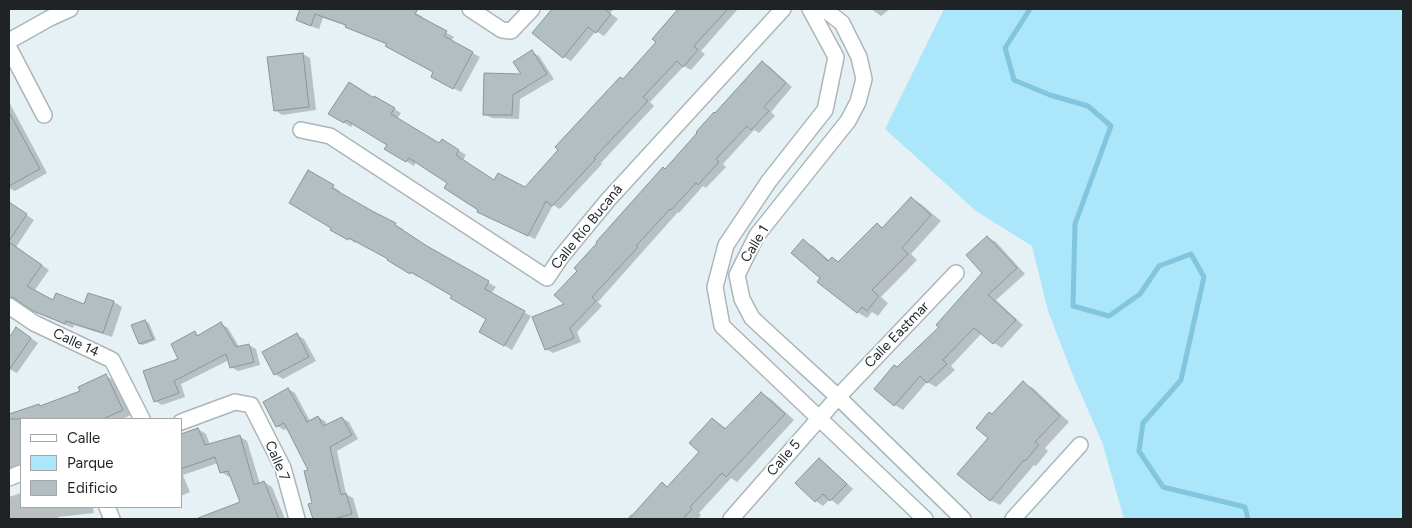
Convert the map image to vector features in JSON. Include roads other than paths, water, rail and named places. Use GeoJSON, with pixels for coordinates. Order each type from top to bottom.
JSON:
{"type":"FeatureCollection","features":[{"type":"Feature","properties":{"kind":"street"},"geometry":{"type":"LineString","coordinates":[[9,41],[70,9]]}},
{"type":"Feature","properties":{"kind":"street"},"geometry":{"type":"LineString","coordinates":[[470,9],[502,30],[512,30],[532,9]]}},
{"type":"Feature","properties":{"kind":"street","name":"Calle Río Bucaná"},"geometry":{"type":"LineString","coordinates":[[301,130],[330,136],[547,278],[561,257],[608,200],[782,9]]}},
{"type":"Feature","properties":{"kind":"street","name":"Calle 1"},"geometry":{"type":"LineString","coordinates":[[810,9],[836,57],[825,110],[769,181],[726,245],[715,287],[722,326],[925,519]]}},
{"type":"Feature","properties":{"kind":"street","name":"Calle 1"},"geometry":{"type":"LineString","coordinates":[[824,9],[842,23],[859,57],[864,79],[858,102],[848,121],[757,236],[737,275],[742,299],[752,318],[838,397],[963,519]]}},
{"type":"Feature","properties":{"kind":"street"},"geometry":{"type":"LineString","coordinates":[[9,48],[44,114]]}},
{"type":"Feature","properties":{"kind":"street","name":"Calle Eastmar"},"geometry":{"type":"LineString","coordinates":[[838,397],[956,273]]}},
{"type":"Feature","properties":{"kind":"street","name":"Calle 14"},"geometry":{"type":"LineString","coordinates":[[9,306],[34,323],[112,360],[141,418]]}},
{"type":"Feature","properties":{"kind":"street","name":"Calle 5"},"geometry":{"type":"LineString","coordinates":[[731,519],[838,397]]}},
{"type":"Feature","properties":{"kind":"street","name":"Calle 7"},"geometry":{"type":"LineString","coordinates":[[182,422],[235,402],[251,405],[283,468],[297,519]]}},
{"type":"Feature","properties":{"kind":"street"},"geometry":{"type":"LineString","coordinates":[[1013,519],[1080,445]]}},
{"type":"Feature","properties":{"kind":"waterway"},"geometry":{"type":"LineString","coordinates":[[1030,9],[1005,48],[1014,80],[1050,95],[1088,106],[1111,126],[1075,224],[1073,306],[1109,316],[1140,294],[1159,266],[1191,254],[1204,277],[1181,380],[1143,423],[1139,451],[1163,487],[1245,507],[1248,519]]}}]}
